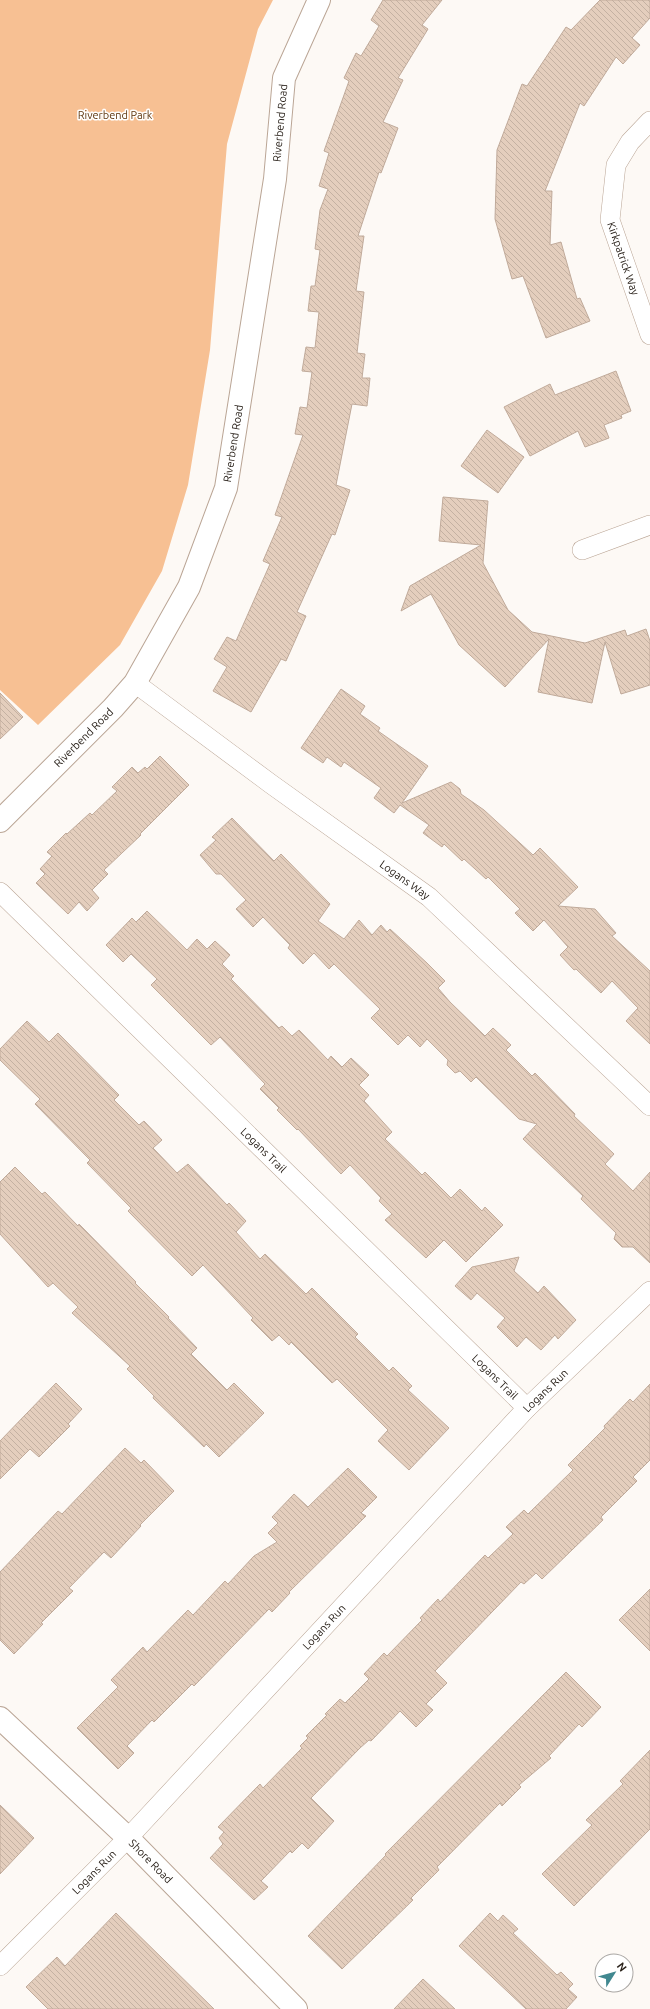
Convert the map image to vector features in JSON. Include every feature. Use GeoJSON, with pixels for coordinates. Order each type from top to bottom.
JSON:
{"type":"FeatureCollection","features":[{"type":"Feature","properties":{"kind":"street","name":"Riverbend Road"},"geometry":{"type":"LineString","coordinates":[[0,822],[113,708],[135,683],[189,587],[226,488],[275,179],[284,78],[319,0]]}},
{"type":"Feature","properties":{"kind":"street","name":"Kirkpatrick Way"},"geometry":{"type":"LineString","coordinates":[[650,121],[630,142],[616,165],[610,220],[650,335]]}},
{"type":"Feature","properties":{"kind":"street"},"geometry":{"type":"LineString","coordinates":[[582,550],[650,525]]}},
{"type":"Feature","properties":{"kind":"street","name":"Logans Way"},"geometry":{"type":"LineString","coordinates":[[135,683],[271,784],[429,896],[650,1106]]}},
{"type":"Feature","properties":{"kind":"street","name":"Logans Trail"},"geometry":{"type":"LineString","coordinates":[[0,892],[527,1408]]}},
{"type":"Feature","properties":{"kind":"street","name":"Logans Run"},"geometry":{"type":"LineString","coordinates":[[0,1966],[128,1838],[527,1408],[650,1291]]}},
{"type":"Feature","properties":{"kind":"street","name":"Shore Road"},"geometry":{"type":"LineString","coordinates":[[0,1718],[128,1838],[296,2009]]}},
{"type":"Feature","properties":{"kind":"green space","name":"Riverbend Park"},"geometry":{"type":"Polygon","coordinates":[[[0,0],[273,0],[258,29],[227,144],[210,350],[188,485],[162,571],[120,645],[38,725],[0,690],[0,0]]]}},
{"type":"Feature","properties":{"kind":"building"},"geometry":{"type":"Polygon","coordinates":[[[383,0],[442,0],[422,25],[428,29],[398,78],[403,80],[383,122],[398,128],[381,173],[379,172],[358,236],[364,236],[356,291],[364,292],[357,353],[365,354],[362,378],[370,378],[367,406],[352,404],[336,485],[350,490],[335,535],[332,534],[297,612],[306,616],[286,661],[281,659],[251,712],[213,691],[227,667],[214,659],[227,637],[236,641],[270,564],[263,561],[282,517],[275,515],[303,435],[295,434],[300,407],[307,408],[312,372],[302,371],[306,347],[315,348],[319,312],[308,311],[311,286],[315,286],[320,250],[315,249],[320,210],[328,189],[319,186],[329,153],[324,151],[349,81],[344,78],[356,53],[361,56],[379,26],[371,20],[383,0]]]}},
{"type":"Feature","properties":{"kind":"building"},"geometry":{"type":"Polygon","coordinates":[[[600,0],[650,0],[650,18],[632,38],[640,45],[623,64],[616,57],[584,106],[580,103],[545,191],[552,191],[550,245],[561,242],[577,299],[580,298],[590,321],[546,338],[523,276],[512,279],[495,219],[497,150],[522,84],[527,86],[566,27],[571,30],[600,0]]]}},
{"type":"Feature","properties":{"kind":"building"},"geometry":{"type":"Polygon","coordinates":[[[616,371],[631,411],[621,415],[622,418],[604,425],[609,438],[585,447],[578,431],[530,456],[504,407],[550,384],[555,395],[616,371]]]}},
{"type":"Feature","properties":{"kind":"building"},"geometry":{"type":"Polygon","coordinates":[[[487,430],[524,457],[498,493],[461,466],[487,430]]]}},
{"type":"Feature","properties":{"kind":"building"},"geometry":{"type":"Polygon","coordinates":[[[443,497],[488,501],[483,563],[508,610],[532,632],[585,643],[625,630],[627,636],[646,629],[650,641],[650,685],[621,694],[605,642],[592,703],[538,692],[549,639],[505,687],[459,645],[431,594],[401,611],[410,586],[481,545],[439,541],[443,497]]]}},
{"type":"Feature","properties":{"kind":"building"},"geometry":{"type":"Polygon","coordinates":[[[341,689],[365,706],[360,714],[380,728],[378,731],[428,766],[402,803],[451,782],[460,789],[461,794],[484,810],[533,855],[540,848],[578,887],[558,906],[595,909],[616,933],[612,936],[650,971],[650,1044],[626,1021],[638,1008],[612,981],[601,993],[576,969],[574,970],[560,955],[568,947],[544,920],[533,931],[515,913],[520,909],[488,877],[486,879],[464,859],[462,861],[444,844],[442,847],[423,833],[429,825],[400,805],[394,813],[374,798],[381,788],[344,762],[341,767],[327,757],[323,763],[301,748],[341,689]]]}},
{"type":"Feature","properties":{"kind":"building"},"geometry":{"type":"Polygon","coordinates":[[[0,693],[23,717],[0,739],[0,693]]]}},
{"type":"Feature","properties":{"kind":"building"},"geometry":{"type":"Polygon","coordinates":[[[160,756],[189,785],[140,834],[141,835],[104,870],[108,874],[92,890],[99,898],[87,911],[79,902],[68,914],[36,883],[45,874],[40,869],[52,856],[47,852],[66,833],[67,834],[90,813],[92,815],[117,791],[112,787],[132,767],[138,773],[145,767],[147,769],[160,756]]]}},
{"type":"Feature","properties":{"kind":"building"},"geometry":{"type":"Polygon","coordinates":[[[232,818],[274,861],[281,854],[330,904],[318,921],[344,939],[359,920],[372,935],[381,925],[387,932],[390,929],[427,963],[445,981],[438,988],[450,1002],[485,1036],[493,1028],[511,1045],[506,1050],[532,1076],[535,1073],[575,1114],[574,1116],[614,1154],[605,1164],[633,1191],[650,1172],[650,1263],[633,1247],[622,1247],[614,1239],[616,1233],[581,1199],[583,1196],[523,1139],[537,1124],[519,1119],[476,1077],[471,1082],[460,1071],[455,1073],[447,1065],[448,1060],[427,1039],[420,1047],[408,1035],[398,1045],[371,1018],[380,1009],[334,964],[329,969],[314,953],[303,964],[288,948],[290,945],[263,917],[253,927],[236,909],[246,900],[221,874],[216,874],[200,855],[216,840],[212,837],[232,818]]]}},
{"type":"Feature","properties":{"kind":"building"},"geometry":{"type":"Polygon","coordinates":[[[147,911],[187,950],[197,939],[207,949],[215,941],[230,955],[222,964],[234,976],[231,979],[279,1028],[282,1026],[292,1036],[299,1030],[328,1060],[331,1056],[342,1067],[351,1058],[369,1075],[359,1085],[369,1095],[364,1101],[392,1132],[385,1139],[422,1175],[425,1172],[451,1198],[460,1189],[482,1211],[485,1207],[503,1225],[466,1262],[444,1240],[426,1258],[385,1220],[392,1214],[379,1201],[381,1198],[350,1165],[341,1174],[298,1129],[297,1130],[277,1110],[279,1108],[260,1089],[265,1084],[220,1037],[211,1045],[151,985],[157,979],[131,954],[123,962],[106,945],[132,918],[136,922],[147,911]]]}},
{"type":"Feature","properties":{"kind":"building"},"geometry":{"type":"Polygon","coordinates":[[[27,1021],[49,1042],[58,1033],[119,1095],[114,1100],[139,1125],[144,1121],[162,1140],[153,1148],[177,1173],[188,1164],[227,1205],[229,1203],[246,1221],[236,1232],[260,1259],[265,1254],[306,1294],[312,1288],[358,1334],[355,1337],[389,1371],[393,1367],[412,1386],[408,1390],[449,1428],[409,1470],[378,1441],[388,1430],[337,1379],[332,1383],[291,1342],[289,1345],[279,1335],[272,1341],[251,1320],[253,1318],[203,1265],[192,1276],[128,1211],[131,1208],[87,1163],[90,1160],[35,1104],[40,1099],[0,1060],[0,1049],[27,1021]]]}},
{"type":"Feature","properties":{"kind":"building"},"geometry":{"type":"Polygon","coordinates":[[[15,1167],[42,1194],[45,1192],[78,1226],[79,1224],[136,1282],[135,1283],[197,1348],[191,1354],[227,1390],[234,1383],[264,1413],[219,1457],[206,1444],[204,1447],[153,1398],[154,1396],[127,1369],[130,1366],[72,1313],[78,1307],[53,1283],[48,1287],[0,1234],[0,1182],[15,1167]]]}},
{"type":"Feature","properties":{"kind":"building"},"geometry":{"type":"Polygon","coordinates":[[[519,1257],[514,1271],[538,1293],[544,1286],[576,1320],[558,1339],[555,1335],[541,1350],[526,1337],[517,1347],[497,1327],[505,1318],[477,1293],[471,1300],[455,1286],[472,1267],[519,1257]]]}},
{"type":"Feature","properties":{"kind":"building"},"geometry":{"type":"Polygon","coordinates":[[[56,1383],[82,1409],[68,1424],[70,1426],[39,1457],[30,1449],[0,1479],[0,1441],[56,1383]]]}},
{"type":"Feature","properties":{"kind":"building"},"geometry":{"type":"Polygon","coordinates":[[[650,1384],[650,1460],[633,1477],[637,1481],[601,1517],[603,1520],[542,1579],[536,1573],[524,1584],[521,1582],[435,1671],[447,1683],[426,1704],[433,1710],[416,1727],[400,1711],[371,1741],[369,1740],[360,1748],[311,1798],[334,1821],[308,1849],[302,1843],[292,1853],[290,1851],[261,1881],[268,1887],[254,1900],[210,1858],[223,1844],[219,1838],[224,1832],[218,1827],[260,1784],[263,1788],[302,1748],[300,1746],[308,1738],[306,1736],[327,1715],[325,1714],[340,1699],[345,1703],[369,1679],[364,1674],[384,1653],[387,1656],[422,1620],[420,1618],[438,1599],[440,1602],[485,1555],[488,1558],[513,1534],[506,1527],[524,1510],[528,1514],[573,1470],[568,1465],[605,1428],[604,1426],[630,1399],[633,1402],[650,1384]]]}},
{"type":"Feature","properties":{"kind":"building"},"geometry":{"type":"Polygon","coordinates":[[[125,1448],[141,1463],[144,1460],[174,1491],[140,1525],[141,1526],[111,1558],[104,1552],[69,1588],[73,1591],[41,1623],[43,1624],[14,1654],[0,1640],[0,1572],[58,1511],[62,1514],[125,1448]]]}},
{"type":"Feature","properties":{"kind":"building"},"geometry":{"type":"Polygon","coordinates":[[[348,1468],[377,1497],[361,1513],[366,1516],[289,1592],[290,1593],[272,1612],[269,1609],[194,1686],[192,1684],[154,1722],[152,1720],[127,1746],[134,1753],[118,1769],[77,1728],[118,1687],[111,1680],[143,1647],[147,1652],[188,1610],[193,1615],[225,1581],[228,1584],[254,1556],[277,1542],[268,1533],[278,1523],[272,1517],[294,1494],[308,1507],[348,1468]]]}},
{"type":"Feature","properties":{"kind":"building"},"geometry":{"type":"Polygon","coordinates":[[[650,1589],[650,1651],[619,1620],[650,1589]]]}},
{"type":"Feature","properties":{"kind":"building"},"geometry":{"type":"Polygon","coordinates":[[[566,1672],[601,1707],[582,1727],[579,1724],[549,1756],[551,1758],[519,1785],[521,1787],[502,1806],[500,1803],[437,1867],[439,1870],[411,1898],[413,1900],[342,1969],[308,1936],[386,1855],[385,1854],[566,1672]]]}},
{"type":"Feature","properties":{"kind":"building"},"geometry":{"type":"Polygon","coordinates":[[[650,1750],[650,1829],[574,1906],[542,1874],[592,1825],[586,1820],[623,1784],[620,1781],[650,1750]]]}},
{"type":"Feature","properties":{"kind":"building"},"geometry":{"type":"Polygon","coordinates":[[[0,1805],[34,1838],[0,1874],[0,1805]]]}},
{"type":"Feature","properties":{"kind":"building"},"geometry":{"type":"Polygon","coordinates":[[[116,1913],[214,2009],[48,2009],[26,1987],[57,1957],[65,1966],[116,1913]]]}},
{"type":"Feature","properties":{"kind":"building"},"geometry":{"type":"Polygon","coordinates":[[[490,1913],[498,1921],[503,1915],[518,1929],[513,1933],[557,1975],[561,1972],[573,1984],[568,1989],[577,1997],[566,2009],[526,2009],[459,1946],[490,1913]]]}},
{"type":"Feature","properties":{"kind":"building"},"geometry":{"type":"Polygon","coordinates":[[[423,1979],[455,2009],[394,2009],[423,1979]]]}}]}
